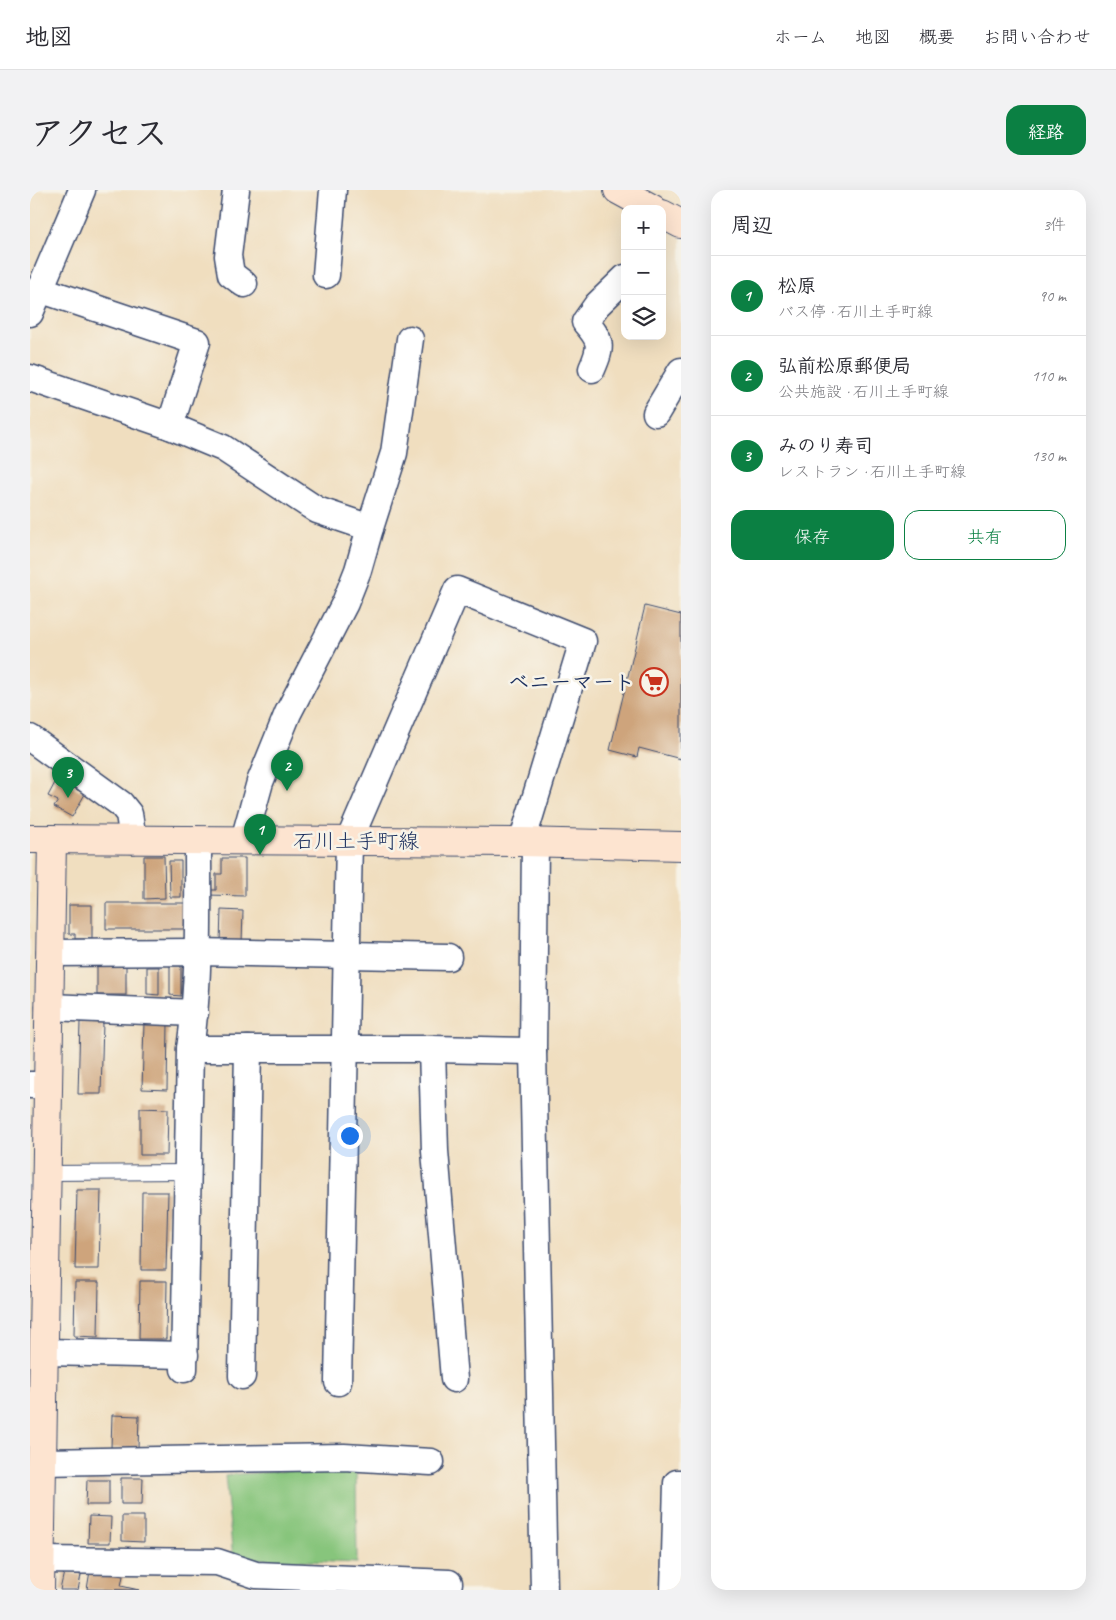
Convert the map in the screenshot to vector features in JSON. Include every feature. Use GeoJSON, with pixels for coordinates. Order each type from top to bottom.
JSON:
{"type":"FeatureCollection","features":[{"type":"Feature","properties":{"kind":"street"},"geometry":{"type":"LineString","coordinates":[[30,313],[82,190]]}},
{"type":"Feature","properties":{"kind":"street"},"geometry":{"type":"LineString","coordinates":[[236,190],[228,256],[232,274],[244,284]]}},
{"type":"Feature","properties":{"kind":"street"},"geometry":{"type":"LineString","coordinates":[[326,275],[333,190]]}},
{"type":"Feature","properties":{"kind":"street"},"geometry":{"type":"LineString","coordinates":[[618,190],[645,205]]}},
{"type":"Feature","properties":{"kind":"street"},"geometry":{"type":"LineString","coordinates":[[592,369],[600,350],[597,335],[585,322],[597,305],[621,282]]}},
{"type":"Feature","properties":{"kind":"street"},"geometry":{"type":"LineString","coordinates":[[39,289],[197,342],[170,426]]}},
{"type":"Feature","properties":{"kind":"street"},"geometry":{"type":"LineString","coordinates":[[244,840],[260,782],[288,713],[345,603],[358,570],[394,454],[410,339]]}},
{"type":"Feature","properties":{"kind":"street"},"geometry":{"type":"LineString","coordinates":[[656,414],[681,370]]}},
{"type":"Feature","properties":{"kind":"street"},"geometry":{"type":"LineString","coordinates":[[30,378],[170,426],[223,448],[316,510],[370,528]]}},
{"type":"Feature","properties":{"kind":"street"},"geometry":{"type":"LineString","coordinates":[[338,1382],[350,841],[457,590],[583,640],[528,842],[544,1590]]}},
{"type":"Feature","properties":{"kind":"street"},"geometry":{"type":"LineString","coordinates":[[30,738],[121,804],[129,814],[133,840]]}},
{"type":"Feature","properties":{"kind":"street"},"geometry":{"type":"LineString","coordinates":[[40,1590],[42,1462],[37,1352],[38,1201],[47,1173],[39,1085],[49,1008],[50,953],[41,839]]}},
{"type":"Feature","properties":{"kind":"street","name":"石川土手町線"},"geometry":{"type":"LineString","coordinates":[[41,839],[528,842],[681,846]]}},
{"type":"Feature","properties":{"kind":"street"},"geometry":{"type":"LineString","coordinates":[[37,1352],[184,1362],[190,1049],[195,1013],[198,840]]}},
{"type":"Feature","properties":{"kind":"street"},"geometry":{"type":"LineString","coordinates":[[50,953],[197,952],[448,957]]}},
{"type":"Feature","properties":{"kind":"street"},"geometry":{"type":"LineString","coordinates":[[49,1008],[195,1013]]}},
{"type":"Feature","properties":{"kind":"street"},"geometry":{"type":"LineString","coordinates":[[190,1049],[533,1051]]}},
{"type":"Feature","properties":{"kind":"street"},"geometry":{"type":"LineString","coordinates":[[242,1376],[248,1049]]}},
{"type":"Feature","properties":{"kind":"street"},"geometry":{"type":"LineString","coordinates":[[432,1049],[435,1150],[454,1379]]}},
{"type":"Feature","properties":{"kind":"street"},"geometry":{"type":"LineString","coordinates":[[42,1462],[344,1457],[431,1462]]}},
{"type":"Feature","properties":{"kind":"street"},"geometry":{"type":"LineString","coordinates":[[674,1590],[677,1483],[681,1483]]}},
{"type":"Feature","properties":{"kind":"street"},"geometry":{"type":"LineString","coordinates":[[40,1560],[217,1562],[256,1575],[449,1583]]}},
{"type":"Feature","properties":{"kind":"lane"},"geometry":{"type":"LineString","coordinates":[[47,1173],[188,1172]]}},
{"type":"Feature","properties":{"kind":"green space"},"geometry":{"type":"Polygon","coordinates":[[[356,1466],[357,1563],[233,1558],[225,1475],[356,1466]]]}},
{"type":"Feature","properties":{"kind":"building","name":"ベニーマート"},"geometry":{"type":"Polygon","coordinates":[[[645,606],[681,615],[681,759],[639,748],[637,757],[610,750],[645,606]]]}},
{"type":"Feature","properties":{"kind":"building"},"geometry":{"type":"Polygon","coordinates":[[[57,779],[85,794],[72,817],[54,807],[58,801],[48,796],[57,779]]]}},
{"type":"Feature","properties":{"kind":"building"},"geometry":{"type":"Polygon","coordinates":[[[144,856],[164,856],[165,898],[144,899],[144,856]]]}},
{"type":"Feature","properties":{"kind":"building"},"geometry":{"type":"Polygon","coordinates":[[[222,858],[245,858],[245,896],[209,895],[209,890],[216,890],[216,874],[222,874],[222,858]]]}},
{"type":"Feature","properties":{"kind":"building"},"geometry":{"type":"Polygon","coordinates":[[[169,861],[181,861],[181,897],[170,897],[169,861]]]}},
{"type":"Feature","properties":{"kind":"building"},"geometry":{"type":"Polygon","coordinates":[[[106,903],[186,903],[187,929],[106,929],[106,903]]]}},
{"type":"Feature","properties":{"kind":"building"},"geometry":{"type":"Polygon","coordinates":[[[69,905],[92,905],[92,939],[75,939],[75,934],[69,934],[69,905]]]}},
{"type":"Feature","properties":{"kind":"building"},"geometry":{"type":"Polygon","coordinates":[[[221,910],[243,911],[242,942],[220,942],[221,910]]]}},
{"type":"Feature","properties":{"kind":"building"},"geometry":{"type":"Polygon","coordinates":[[[97,964],[126,964],[126,995],[97,995],[97,964]]]}},
{"type":"Feature","properties":{"kind":"building"},"geometry":{"type":"Polygon","coordinates":[[[170,966],[181,966],[181,996],[170,995],[170,966]]]}},
{"type":"Feature","properties":{"kind":"building"},"geometry":{"type":"Polygon","coordinates":[[[147,967],[159,967],[159,995],[147,994],[147,967]]]}},
{"type":"Feature","properties":{"kind":"building"},"geometry":{"type":"Polygon","coordinates":[[[80,1022],[103,1022],[101,1094],[78,1094],[80,1022]]]}},
{"type":"Feature","properties":{"kind":"building"},"geometry":{"type":"Polygon","coordinates":[[[144,1023],[168,1023],[167,1090],[142,1089],[144,1023]]]}},
{"type":"Feature","properties":{"kind":"building"},"geometry":{"type":"Polygon","coordinates":[[[140,1108],[168,1109],[167,1155],[140,1155],[140,1108]]]}},
{"type":"Feature","properties":{"kind":"building"},"geometry":{"type":"Polygon","coordinates":[[[77,1190],[101,1190],[99,1269],[75,1269],[77,1190]]]}},
{"type":"Feature","properties":{"kind":"building"},"geometry":{"type":"Polygon","coordinates":[[[142,1192],[168,1192],[166,1270],[141,1270],[142,1192]]]}},
{"type":"Feature","properties":{"kind":"building"},"geometry":{"type":"Polygon","coordinates":[[[140,1281],[167,1281],[166,1339],[139,1339],[140,1281]]]}},
{"type":"Feature","properties":{"kind":"building"},"geometry":{"type":"Polygon","coordinates":[[[75,1282],[99,1282],[98,1337],[74,1336],[75,1282]]]}},
{"type":"Feature","properties":{"kind":"building"},"geometry":{"type":"Polygon","coordinates":[[[112,1415],[139,1416],[138,1448],[111,1448],[112,1415]]]}},
{"type":"Feature","properties":{"kind":"building"},"geometry":{"type":"Polygon","coordinates":[[[121,1478],[143,1478],[142,1504],[121,1504],[121,1478]]]}},
{"type":"Feature","properties":{"kind":"building"},"geometry":{"type":"Polygon","coordinates":[[[87,1480],[109,1480],[109,1505],[86,1505],[87,1480]]]}},
{"type":"Feature","properties":{"kind":"building"},"geometry":{"type":"Polygon","coordinates":[[[89,1516],[111,1517],[110,1543],[88,1543],[89,1516]]]}},
{"type":"Feature","properties":{"kind":"building"},"geometry":{"type":"Polygon","coordinates":[[[122,1516],[144,1516],[144,1542],[122,1541],[122,1516]]]}},
{"type":"Feature","properties":{"kind":"building"},"geometry":{"type":"Polygon","coordinates":[[[90,1571],[123,1576],[121,1586],[139,1590],[87,1589],[90,1571]]]}},
{"type":"Feature","properties":{"kind":"building"},"geometry":{"type":"Polygon","coordinates":[[[64,1572],[81,1575],[78,1590],[60,1590],[64,1572]]]}},
{"type":"Feature","properties":{"kind":"place","name":"ベニーマート"},"geometry":{"type":"Point","coordinates":[654,682]}},
{"type":"Feature","properties":{"kind":"place","name":"弘前松原郵便局"},"geometry":{"type":"Point","coordinates":[287,791]}},
{"type":"Feature","properties":{"kind":"place","name":"みのり寿司"},"geometry":{"type":"Point","coordinates":[68,798]}},
{"type":"Feature","properties":{"kind":"place","name":"松原"},"geometry":{"type":"Point","coordinates":[260,855]}}]}
